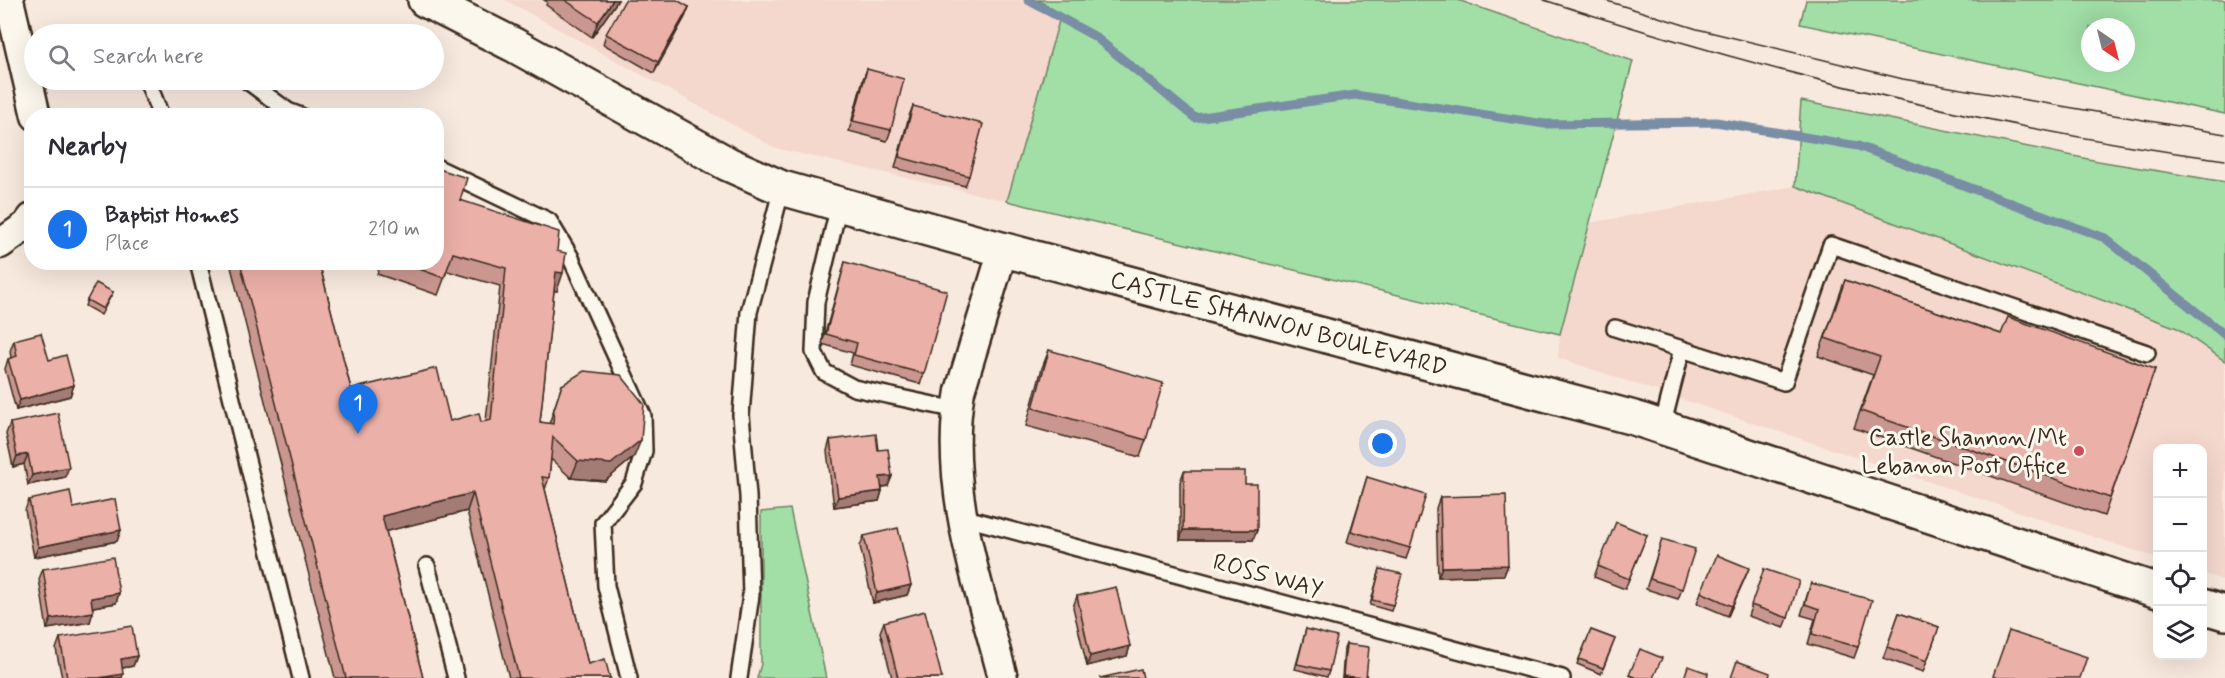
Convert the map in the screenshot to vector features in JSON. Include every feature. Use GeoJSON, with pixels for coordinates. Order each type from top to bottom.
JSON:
{"type":"FeatureCollection","features":[{"type":"Feature","properties":{"kind":"street"},"geometry":{"type":"LineString","coordinates":[[9,0],[24,51]]}},
{"type":"Feature","properties":{"kind":"street","name":"CASTLE SHANNON BOULEVARD"},"geometry":{"type":"LineString","coordinates":[[425,0],[514,45],[728,164],[782,188],[1003,250],[1662,427],[2153,590]]}},
{"type":"Feature","properties":{"kind":"street"},"geometry":{"type":"LineString","coordinates":[[32,90],[35,108]]}},
{"type":"Feature","properties":{"kind":"street"},"geometry":{"type":"LineString","coordinates":[[0,244],[24,227]]}},
{"type":"Feature","properties":{"kind":"street"},"geometry":{"type":"LineString","coordinates":[[1002,678],[962,517],[955,454],[960,391],[983,309],[1003,250]]}},
{"type":"Feature","properties":{"kind":"street"},"geometry":{"type":"LineString","coordinates":[[2207,608],[2225,613]]}},
{"type":"Feature","properties":{"kind":"lane"},"geometry":{"type":"LineString","coordinates":[[151,90],[158,108]]}},
{"type":"Feature","properties":{"kind":"lane"},"geometry":{"type":"LineString","coordinates":[[260,90],[284,108]]}},
{"type":"Feature","properties":{"kind":"lane"},"geometry":{"type":"LineString","coordinates":[[444,171],[549,221],[570,256],[643,416],[644,452],[634,483],[603,523],[606,586],[629,678]]}},
{"type":"Feature","properties":{"kind":"lane"},"geometry":{"type":"LineString","coordinates":[[740,678],[751,595],[748,496],[741,415],[749,312],[782,188]]}},
{"type":"Feature","properties":{"kind":"lane"},"geometry":{"type":"LineString","coordinates":[[839,205],[816,302],[814,352],[824,372],[854,388],[957,410]]}},
{"type":"Feature","properties":{"kind":"lane"},"geometry":{"type":"LineString","coordinates":[[1615,328],[1784,382],[1831,245],[2147,353]]}},
{"type":"Feature","properties":{"kind":"lane"},"geometry":{"type":"LineString","coordinates":[[200,270],[301,678]]}},
{"type":"Feature","properties":{"kind":"lane"},"geometry":{"type":"LineString","coordinates":[[1662,427],[1682,349]]}},
{"type":"Feature","properties":{"kind":"lane","name":"ROSS WAY"},"geometry":{"type":"LineString","coordinates":[[962,517],[1562,678]]}},
{"type":"Feature","properties":{"kind":"lane"},"geometry":{"type":"LineString","coordinates":[[427,566],[456,678]]}},
{"type":"Feature","properties":{"kind":"shaded area"},"geometry":{"type":"Polygon","coordinates":[[[505,0],[1038,0],[1061,13],[1007,201],[775,148],[505,0]]]}},
{"type":"Feature","properties":{"kind":"shaded area"},"geometry":{"type":"Polygon","coordinates":[[[1795,186],[2177,328],[2225,361],[2225,581],[2207,574],[2207,444],[2153,444],[2153,557],[1558,358],[1560,334],[1589,223],[1795,186]]]}},
{"type":"Feature","properties":{"kind":"green space"},"geometry":{"type":"Polygon","coordinates":[[[1038,0],[1458,0],[1633,61],[1560,334],[1007,201],[1061,14],[1038,0]]]}},
{"type":"Feature","properties":{"kind":"green space"},"geometry":{"type":"Polygon","coordinates":[[[1806,0],[2225,0],[2225,114],[1800,24],[1806,0]]]}},
{"type":"Feature","properties":{"kind":"green space"},"geometry":{"type":"Polygon","coordinates":[[[1801,101],[2098,161],[2225,182],[2225,361],[2177,328],[1795,186],[1801,101]]]}},
{"type":"Feature","properties":{"kind":"green space"},"geometry":{"type":"Polygon","coordinates":[[[790,509],[826,678],[757,678],[761,664],[761,512],[790,509]]]}},
{"type":"Feature","properties":{"kind":"building"},"geometry":{"type":"Polygon","coordinates":[[[565,0],[613,0],[598,22],[565,0]]]}},
{"type":"Feature","properties":{"kind":"building"},"geometry":{"type":"Polygon","coordinates":[[[625,0],[677,0],[689,7],[658,62],[606,34],[625,0]]]}},
{"type":"Feature","properties":{"kind":"building"},"geometry":{"type":"Polygon","coordinates":[[[867,69],[904,79],[891,130],[853,121],[867,69]]]}},
{"type":"Feature","properties":{"kind":"building"},"geometry":{"type":"Polygon","coordinates":[[[913,106],[983,124],[969,176],[899,157],[913,106]]]}},
{"type":"Feature","properties":{"kind":"building"},"geometry":{"type":"Polygon","coordinates":[[[444,171],[467,178],[460,200],[559,232],[557,251],[566,253],[563,273],[556,272],[540,422],[553,424],[554,409],[562,385],[584,371],[621,375],[644,404],[641,440],[611,464],[578,461],[553,437],[549,478],[542,477],[588,664],[605,659],[610,678],[519,678],[473,493],[382,516],[423,678],[346,678],[242,270],[321,270],[351,389],[437,368],[450,421],[479,413],[481,422],[491,420],[506,268],[453,253],[444,278],[422,270],[444,270],[444,171]]]}},
{"type":"Feature","properties":{"kind":"building"},"geometry":{"type":"Polygon","coordinates":[[[845,262],[947,291],[924,374],[854,355],[857,343],[826,334],[845,262]]]}},
{"type":"Feature","properties":{"kind":"building"},"geometry":{"type":"Polygon","coordinates":[[[1845,280],[2001,334],[2008,317],[2155,369],[2110,498],[1861,411],[1880,357],[1825,338],[1845,280]]]}},
{"type":"Feature","properties":{"kind":"building"},"geometry":{"type":"Polygon","coordinates":[[[96,283],[113,292],[103,309],[87,300],[96,283]]]}},
{"type":"Feature","properties":{"kind":"building"},"geometry":{"type":"Polygon","coordinates":[[[41,333],[49,360],[66,355],[74,385],[20,400],[8,359],[17,356],[14,340],[41,333]]]}},
{"type":"Feature","properties":{"kind":"building"},"geometry":{"type":"Polygon","coordinates":[[[1049,350],[1163,383],[1146,440],[1033,408],[1049,350]]]}},
{"type":"Feature","properties":{"kind":"building"},"geometry":{"type":"Polygon","coordinates":[[[58,413],[69,467],[32,475],[28,454],[17,456],[10,423],[58,413]]]}},
{"type":"Feature","properties":{"kind":"building"},"geometry":{"type":"Polygon","coordinates":[[[876,434],[878,450],[888,449],[892,476],[880,477],[882,491],[838,497],[830,440],[876,434]]]}},
{"type":"Feature","properties":{"kind":"building"},"geometry":{"type":"Polygon","coordinates":[[[1184,471],[1245,471],[1245,484],[1257,484],[1257,530],[1183,530],[1184,471]]]}},
{"type":"Feature","properties":{"kind":"building"},"geometry":{"type":"Polygon","coordinates":[[[1367,477],[1426,495],[1410,548],[1351,531],[1367,477]]]}},
{"type":"Feature","properties":{"kind":"building"},"geometry":{"type":"Polygon","coordinates":[[[70,491],[73,508],[115,499],[121,530],[38,547],[29,500],[70,491]]]}},
{"type":"Feature","properties":{"kind":"building"},"geometry":{"type":"Polygon","coordinates":[[[1506,495],[1508,565],[1442,567],[1440,497],[1506,495]]]}},
{"type":"Feature","properties":{"kind":"building"},"geometry":{"type":"Polygon","coordinates":[[[1616,522],[1647,535],[1629,579],[1598,566],[1616,522]]]}},
{"type":"Feature","properties":{"kind":"building"},"geometry":{"type":"Polygon","coordinates":[[[898,528],[911,585],[877,593],[864,536],[898,528]]]}},
{"type":"Feature","properties":{"kind":"building"},"geometry":{"type":"Polygon","coordinates":[[[1662,539],[1695,549],[1682,589],[1650,579],[1662,539]]]}},
{"type":"Feature","properties":{"kind":"building"},"geometry":{"type":"Polygon","coordinates":[[[1717,555],[1749,568],[1732,606],[1701,592],[1717,555]]]}},
{"type":"Feature","properties":{"kind":"building"},"geometry":{"type":"Polygon","coordinates":[[[113,557],[119,593],[91,598],[93,612],[51,619],[43,569],[113,557]]]}},
{"type":"Feature","properties":{"kind":"building"},"geometry":{"type":"Polygon","coordinates":[[[1380,569],[1402,574],[1393,605],[1372,600],[1380,569]]]}},
{"type":"Feature","properties":{"kind":"building"},"geometry":{"type":"Polygon","coordinates":[[[1764,569],[1799,581],[1788,618],[1751,605],[1764,569]]]}},
{"type":"Feature","properties":{"kind":"building"},"geometry":{"type":"Polygon","coordinates":[[[1811,583],[1872,600],[1858,647],[1812,634],[1819,609],[1805,604],[1811,583]]]}},
{"type":"Feature","properties":{"kind":"building"},"geometry":{"type":"Polygon","coordinates":[[[1116,587],[1130,646],[1090,656],[1077,596],[1116,587]]]}},
{"type":"Feature","properties":{"kind":"building"},"geometry":{"type":"Polygon","coordinates":[[[925,611],[942,678],[898,678],[884,622],[925,611]]]}},
{"type":"Feature","properties":{"kind":"building"},"geometry":{"type":"Polygon","coordinates":[[[1899,613],[1939,627],[1927,661],[1887,647],[1899,613]]]}},
{"type":"Feature","properties":{"kind":"building"},"geometry":{"type":"Polygon","coordinates":[[[132,626],[137,656],[121,659],[123,674],[99,678],[67,678],[60,638],[132,626]]]}},
{"type":"Feature","properties":{"kind":"building"},"geometry":{"type":"Polygon","coordinates":[[[1306,629],[1337,637],[1329,671],[1297,664],[1306,629]]]}},
{"type":"Feature","properties":{"kind":"building"},"geometry":{"type":"Polygon","coordinates":[[[1591,630],[1615,639],[1603,668],[1579,659],[1591,630]]]}},
{"type":"Feature","properties":{"kind":"building"},"geometry":{"type":"Polygon","coordinates":[[[2009,631],[2087,657],[2080,678],[1998,678],[1993,676],[2009,631]]]}},
{"type":"Feature","properties":{"kind":"building"},"geometry":{"type":"Polygon","coordinates":[[[1346,644],[1369,647],[1366,678],[1343,676],[1346,644]]]}},
{"type":"Feature","properties":{"kind":"building"},"geometry":{"type":"Polygon","coordinates":[[[1640,649],[1662,658],[1653,678],[1637,678],[1629,675],[1640,649]]]}},
{"type":"Feature","properties":{"kind":"building"},"geometry":{"type":"Polygon","coordinates":[[[1737,661],[1770,673],[1769,678],[1731,678],[1737,661]]]}},
{"type":"Feature","properties":{"kind":"building"},"geometry":{"type":"Polygon","coordinates":[[[1688,666],[1708,673],[1707,678],[1684,678],[1688,666]]]}},
{"type":"Feature","properties":{"kind":"building"},"geometry":{"type":"Polygon","coordinates":[[[1141,669],[1143,678],[1100,678],[1141,669]]]}},
{"type":"Feature","properties":{"kind":"waterway"},"geometry":{"type":"LineString","coordinates":[[1028,0],[1094,36],[1195,118],[1355,95],[1545,124],[1716,122],[1858,146],[2105,238],[2225,335]]}},
{"type":"Feature","properties":{"kind":"tram line"},"geometry":{"type":"LineString","coordinates":[[1544,0],[1711,51],[1966,115],[2138,147],[2225,160]]}},
{"type":"Feature","properties":{"kind":"tram line"},"geometry":{"type":"LineString","coordinates":[[1604,0],[1697,29],[1903,79],[2225,134]]}},
{"type":"Feature","properties":{"kind":"place","name":"Baptist Homes"},"geometry":{"type":"Point","coordinates":[358,434]}},
{"type":"Feature","properties":{"kind":"place","name":"Castle Shannon/Mt Lebanon Post Office"},"geometry":{"type":"Point","coordinates":[2079,451]}}]}
